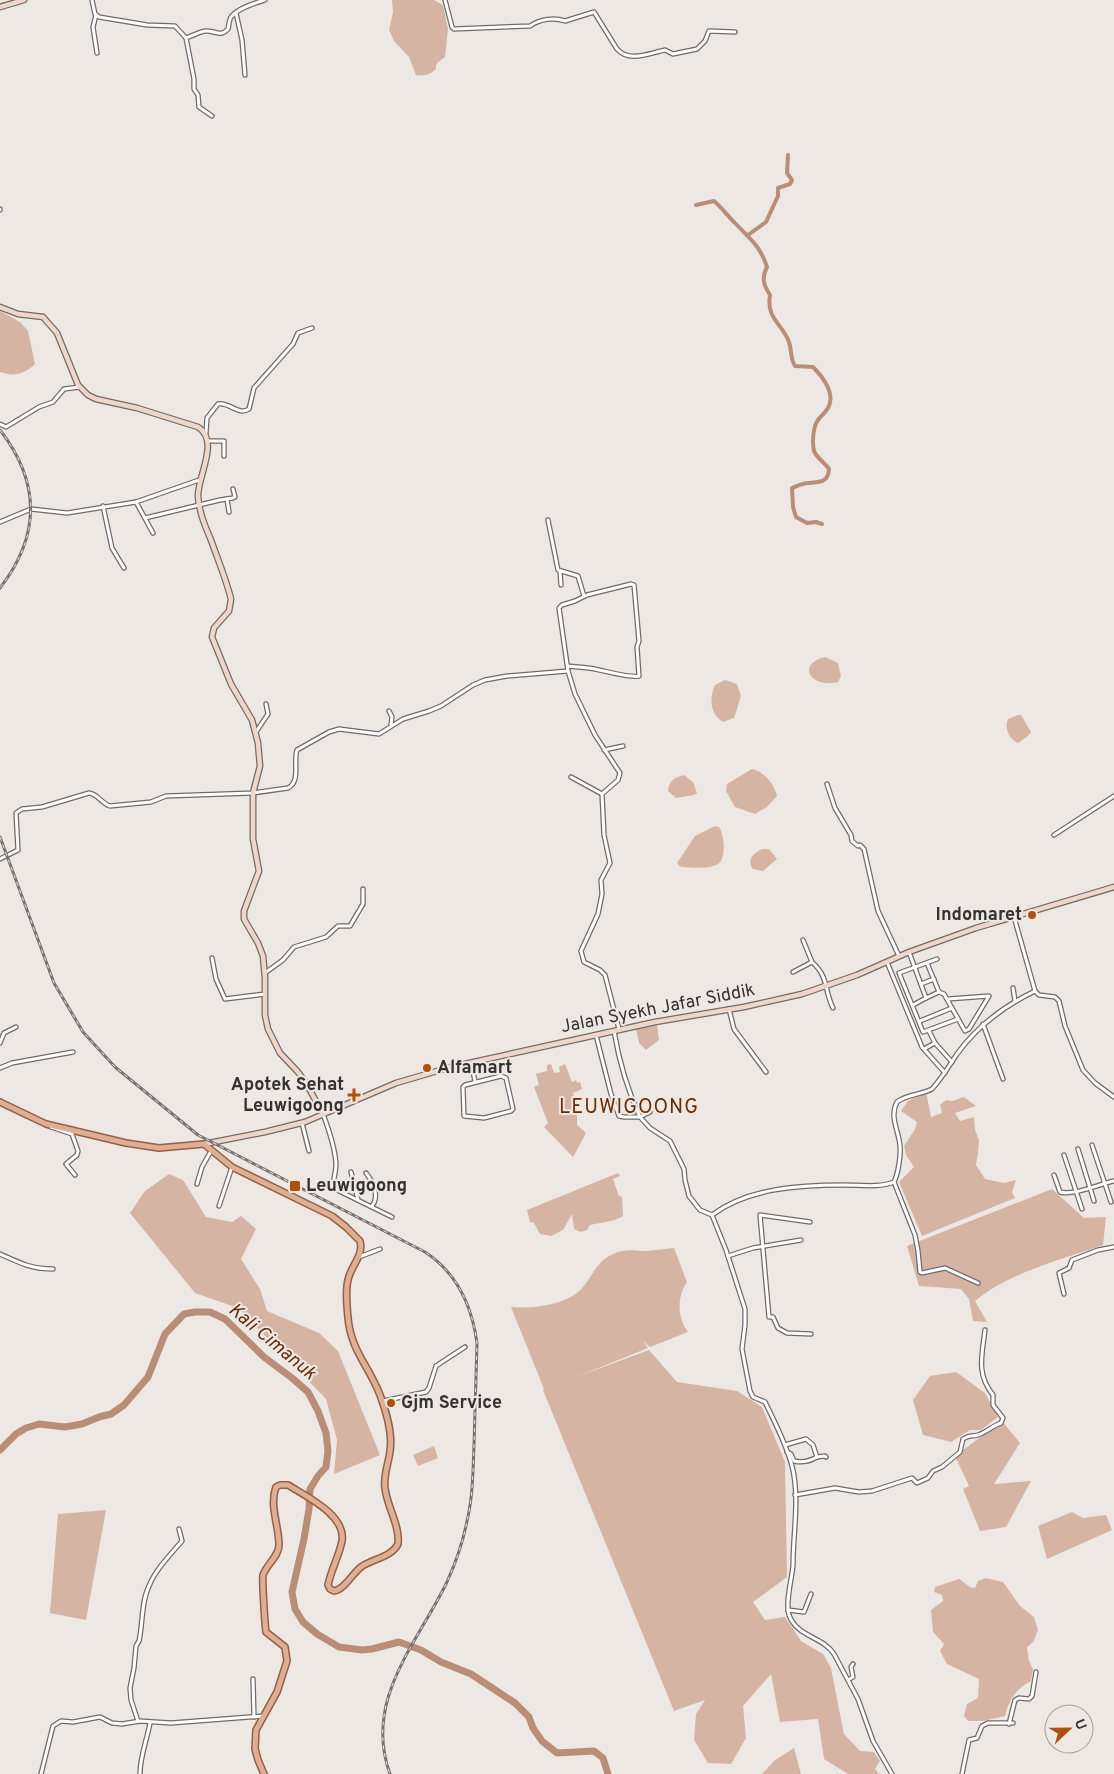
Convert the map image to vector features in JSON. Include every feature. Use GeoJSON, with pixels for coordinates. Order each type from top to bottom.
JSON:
{"type":"FeatureCollection","features":[{"type":"Feature","properties":{"kind":"main road"},"geometry":{"type":"LineString","coordinates":[[0,1102],[46,1124],[126,1143],[153,1147],[204,1144],[232,1167],[306,1203],[340,1222],[360,1241],[359,1257],[352,1268],[347,1283],[348,1319],[357,1352],[374,1381],[382,1402],[391,1440],[385,1489],[397,1530],[398,1544],[390,1553],[359,1569],[342,1588],[337,1591],[330,1589],[328,1585],[340,1550],[342,1533],[339,1523],[327,1511],[285,1485],[277,1486],[274,1491],[279,1547],[263,1577],[264,1619],[266,1632],[285,1647],[287,1658],[277,1692],[256,1730],[255,1749],[264,1774]]}},
{"type":"Feature","properties":{"kind":"street"},"geometry":{"type":"LineString","coordinates":[[0,7],[24,0]]}},
{"type":"Feature","properties":{"kind":"street"},"geometry":{"type":"LineString","coordinates":[[92,0],[96,15],[93,27],[97,53]]}},
{"type":"Feature","properties":{"kind":"street"},"geometry":{"type":"LineString","coordinates":[[186,38],[206,31],[220,34],[226,32],[230,26],[230,19],[236,13],[250,5],[265,0]]}},
{"type":"Feature","properties":{"kind":"street"},"geometry":{"type":"LineString","coordinates":[[445,0],[452,27],[454,28],[530,26],[536,22],[558,18],[565,21],[594,12],[620,53],[626,55],[645,56],[653,52],[665,50],[670,54],[675,54],[697,49],[705,41],[709,31],[735,32]]}},
{"type":"Feature","properties":{"kind":"street"},"geometry":{"type":"LineString","coordinates":[[236,13],[242,40],[245,75]]}},
{"type":"Feature","properties":{"kind":"street"},"geometry":{"type":"LineString","coordinates":[[96,15],[147,25],[175,26],[186,38],[194,79],[194,89],[198,94],[199,107],[212,116]]}},
{"type":"Feature","properties":{"kind":"street"},"geometry":{"type":"LineString","coordinates":[[0,307],[18,314],[33,317],[43,316],[57,334],[80,387],[92,398],[137,408],[198,427],[206,434]]}},
{"type":"Feature","properties":{"kind":"street"},"geometry":{"type":"LineString","coordinates":[[312,328],[298,333],[293,344],[256,384],[250,407],[246,411],[240,412],[224,403],[216,406],[207,418],[207,454],[200,480],[199,506],[231,599],[229,611],[214,628],[212,637],[232,684],[247,710],[256,732],[260,766],[253,793],[253,839],[259,871],[244,916],[261,949],[265,973],[265,1015],[273,1041],[280,1054],[306,1083],[323,1114],[335,1156],[333,1188],[392,1216]]}},
{"type":"Feature","properties":{"kind":"street"},"geometry":{"type":"LineString","coordinates":[[0,424],[6,427],[39,407],[54,402],[64,390],[80,387]]}},
{"type":"Feature","properties":{"kind":"street"},"geometry":{"type":"LineString","coordinates":[[208,441],[224,441],[224,456]]}},
{"type":"Feature","properties":{"kind":"street"},"geometry":{"type":"LineString","coordinates":[[0,522],[31,509],[67,513],[136,502],[200,480]]}},
{"type":"Feature","properties":{"kind":"street"},"geometry":{"type":"LineString","coordinates":[[146,518],[235,497],[233,489]]}},
{"type":"Feature","properties":{"kind":"street"},"geometry":{"type":"LineString","coordinates":[[226,499],[229,512]]}},
{"type":"Feature","properties":{"kind":"street"},"geometry":{"type":"LineString","coordinates":[[136,502],[153,533]]}},
{"type":"Feature","properties":{"kind":"street"},"geometry":{"type":"LineString","coordinates":[[103,506],[112,548],[124,568]]}},
{"type":"Feature","properties":{"kind":"street"},"geometry":{"type":"LineString","coordinates":[[548,520],[557,568],[560,572],[561,585]]}},
{"type":"Feature","properties":{"kind":"street"},"geometry":{"type":"LineString","coordinates":[[560,572],[578,576],[584,596]]}},
{"type":"Feature","properties":{"kind":"street"},"geometry":{"type":"LineString","coordinates":[[568,666],[621,673],[632,677],[637,677],[640,674],[634,585],[631,584],[584,596],[562,604],[558,608],[568,671],[581,708],[604,750],[618,768],[620,775],[614,784],[602,794]]}},
{"type":"Feature","properties":{"kind":"street"},"geometry":{"type":"LineString","coordinates":[[0,859],[18,850],[16,813],[22,809],[42,807],[89,793],[94,794],[104,804],[110,806],[152,802],[166,796],[253,793],[290,787],[295,780],[297,750],[329,732],[343,729],[379,734],[402,719],[441,706],[473,685],[485,680],[507,676],[568,671]]}},
{"type":"Feature","properties":{"kind":"street"},"geometry":{"type":"LineString","coordinates":[[256,732],[268,714],[266,704]]}},
{"type":"Feature","properties":{"kind":"street"},"geometry":{"type":"LineString","coordinates":[[389,711],[392,717],[391,725]]}},
{"type":"Feature","properties":{"kind":"street"},"geometry":{"type":"LineString","coordinates":[[604,750],[624,746]]}},
{"type":"Feature","properties":{"kind":"street"},"geometry":{"type":"LineString","coordinates":[[571,777],[602,794]]}},
{"type":"Feature","properties":{"kind":"street"},"geometry":{"type":"LineString","coordinates":[[827,784],[835,808],[852,841],[864,849],[878,911],[899,957]]}},
{"type":"Feature","properties":{"kind":"street"},"geometry":{"type":"LineString","coordinates":[[602,794],[604,835],[610,863],[601,880],[602,894],[598,914],[580,951],[584,962],[600,970],[605,975],[617,1030],[625,1082],[640,1117],[650,1128],[668,1138],[675,1148],[684,1169],[686,1189],[689,1196],[700,1210],[712,1216],[728,1256],[745,1309],[742,1349],[750,1392],[753,1397],[765,1402],[785,1445],[792,1466],[795,1494],[792,1572],[788,1610],[792,1621],[798,1628],[829,1647],[858,1699],[873,1741],[892,1774]]}},
{"type":"Feature","properties":{"kind":"street"},"geometry":{"type":"LineString","coordinates":[[1054,835],[1114,796]]}},
{"type":"Feature","properties":{"kind":"street","name":"Jalan Syekh Jafar Siddik"},"geometry":{"type":"LineString","coordinates":[[204,1144],[302,1123],[413,1077],[470,1062],[676,1018],[787,998],[827,986],[909,952],[976,928],[1114,887]]}},
{"type":"Feature","properties":{"kind":"street"},"geometry":{"type":"LineString","coordinates":[[265,973],[283,960],[297,946],[326,937],[338,926],[350,926],[363,904],[363,890]]}},
{"type":"Feature","properties":{"kind":"street"},"geometry":{"type":"LineString","coordinates":[[1014,917],[1036,991],[1039,994],[1056,997],[1059,1001],[1065,1026],[1082,1070],[1095,1083],[1114,1097]]}},
{"type":"Feature","properties":{"kind":"street"},"geometry":{"type":"LineString","coordinates":[[803,940],[812,962],[822,972],[833,1008]]}},
{"type":"Feature","properties":{"kind":"street"},"geometry":{"type":"LineString","coordinates":[[909,952],[926,998]]}},
{"type":"Feature","properties":{"kind":"street"},"geometry":{"type":"LineString","coordinates":[[212,958],[216,979],[226,999],[265,994]]}},
{"type":"Feature","properties":{"kind":"street"},"geometry":{"type":"LineString","coordinates":[[937,959],[899,973],[923,1031],[929,1031],[958,1019]]}},
{"type":"Feature","properties":{"kind":"street"},"geometry":{"type":"LineString","coordinates":[[793,972],[812,962]]}},
{"type":"Feature","properties":{"kind":"street"},"geometry":{"type":"LineString","coordinates":[[887,962],[924,1049],[945,1073]]}},
{"type":"Feature","properties":{"kind":"street"},"geometry":{"type":"LineString","coordinates":[[927,963],[940,992],[948,999],[963,1029],[968,1030],[989,996],[948,999]]}},
{"type":"Feature","properties":{"kind":"street"},"geometry":{"type":"LineString","coordinates":[[921,984],[934,979]]}},
{"type":"Feature","properties":{"kind":"street"},"geometry":{"type":"LineString","coordinates":[[1013,988],[1015,1001]]}},
{"type":"Feature","properties":{"kind":"street"},"geometry":{"type":"LineString","coordinates":[[978,1284],[945,1268],[920,1272],[915,1235],[894,1182],[900,1146],[894,1124],[896,1105],[900,1100],[930,1090],[983,1024],[1003,1008],[1036,991]]}},
{"type":"Feature","properties":{"kind":"street"},"geometry":{"type":"LineString","coordinates":[[913,1005],[940,992]]}},
{"type":"Feature","properties":{"kind":"street"},"geometry":{"type":"LineString","coordinates":[[920,1021],[952,1008]]}},
{"type":"Feature","properties":{"kind":"street"},"geometry":{"type":"LineString","coordinates":[[729,1009],[734,1029],[766,1072]]}},
{"type":"Feature","properties":{"kind":"street"},"geometry":{"type":"LineString","coordinates":[[983,1024],[1003,1079]]}},
{"type":"Feature","properties":{"kind":"street"},"geometry":{"type":"LineString","coordinates":[[0,1044],[4,1033],[16,1026]]}},
{"type":"Feature","properties":{"kind":"street"},"geometry":{"type":"LineString","coordinates":[[929,1031],[935,1043],[952,1062]]}},
{"type":"Feature","properties":{"kind":"street"},"geometry":{"type":"LineString","coordinates":[[596,1035],[611,1094],[619,1114],[624,1117],[640,1117],[650,1112]]}},
{"type":"Feature","properties":{"kind":"street"},"geometry":{"type":"LineString","coordinates":[[924,1049],[935,1043]]}},
{"type":"Feature","properties":{"kind":"street"},"geometry":{"type":"LineString","coordinates":[[0,1068],[12,1063],[73,1052]]}},
{"type":"Feature","properties":{"kind":"street"},"geometry":{"type":"LineString","coordinates":[[470,1062],[475,1081]]}},
{"type":"Feature","properties":{"kind":"street"},"geometry":{"type":"LineString","coordinates":[[505,1076],[513,1109],[484,1118],[465,1117],[464,1086],[475,1081],[505,1076]]}},
{"type":"Feature","properties":{"kind":"street"},"geometry":{"type":"LineString","coordinates":[[302,1123],[310,1151]]}},
{"type":"Feature","properties":{"kind":"street"},"geometry":{"type":"LineString","coordinates":[[46,1124],[72,1134],[78,1151],[77,1155],[66,1164],[75,1175]]}},
{"type":"Feature","properties":{"kind":"street"},"geometry":{"type":"LineString","coordinates":[[1092,1145],[1111,1202]]}},
{"type":"Feature","properties":{"kind":"street"},"geometry":{"type":"LineString","coordinates":[[1078,1149],[1094,1201]]}},
{"type":"Feature","properties":{"kind":"street"},"geometry":{"type":"LineString","coordinates":[[197,1184],[202,1167],[211,1151]]}},
{"type":"Feature","properties":{"kind":"street"},"geometry":{"type":"LineString","coordinates":[[1064,1155],[1082,1209]]}},
{"type":"Feature","properties":{"kind":"street"},"geometry":{"type":"LineString","coordinates":[[219,1206],[232,1167]]}},
{"type":"Feature","properties":{"kind":"street"},"geometry":{"type":"LineString","coordinates":[[351,1172],[358,1201]]}},
{"type":"Feature","properties":{"kind":"street"},"geometry":{"type":"LineString","coordinates":[[366,1173],[372,1183],[375,1195],[376,1201],[372,1206]]}},
{"type":"Feature","properties":{"kind":"street"},"geometry":{"type":"LineString","coordinates":[[1054,1175],[1060,1192],[1064,1193],[1076,1192],[1114,1181]]}},
{"type":"Feature","properties":{"kind":"street"},"geometry":{"type":"LineString","coordinates":[[712,1216],[730,1203],[784,1188],[830,1185],[879,1185],[894,1182]]}},
{"type":"Feature","properties":{"kind":"street"},"geometry":{"type":"LineString","coordinates":[[810,1222],[760,1215],[769,1317],[772,1317],[778,1328],[787,1333],[811,1334]]}},
{"type":"Feature","properties":{"kind":"street"},"geometry":{"type":"LineString","coordinates":[[728,1256],[763,1246],[801,1240]]}},
{"type":"Feature","properties":{"kind":"street"},"geometry":{"type":"LineString","coordinates":[[1064,1294],[1059,1273],[1069,1268],[1072,1260],[1098,1250],[1114,1247]]}},
{"type":"Feature","properties":{"kind":"street"},"geometry":{"type":"LineString","coordinates":[[359,1257],[380,1249]]}},
{"type":"Feature","properties":{"kind":"street"},"geometry":{"type":"LineString","coordinates":[[0,1254],[25,1266],[53,1269]]}},
{"type":"Feature","properties":{"kind":"street"},"geometry":{"type":"LineString","coordinates":[[795,1494],[835,1488],[859,1492],[872,1491],[911,1479],[918,1483],[928,1478],[933,1471],[944,1466],[960,1452],[962,1439],[971,1435],[977,1436],[986,1431],[990,1426],[1001,1423],[1002,1418],[993,1405],[994,1395],[988,1388],[981,1370],[985,1330]]}},
{"type":"Feature","properties":{"kind":"street"},"geometry":{"type":"LineString","coordinates":[[382,1402],[426,1392],[436,1366],[465,1347]]}},
{"type":"Feature","properties":{"kind":"street"},"geometry":{"type":"LineString","coordinates":[[785,1445],[806,1439],[813,1445],[816,1457]]}},
{"type":"Feature","properties":{"kind":"street"},"geometry":{"type":"LineString","coordinates":[[787,1451],[791,1454],[793,1460],[797,1462],[809,1461],[816,1457],[826,1457]]}},
{"type":"Feature","properties":{"kind":"street"},"geometry":{"type":"LineString","coordinates":[[138,1721],[131,1700],[130,1688],[136,1646],[140,1641],[145,1598],[148,1586],[156,1573],[182,1541],[179,1529]]}},
{"type":"Feature","properties":{"kind":"street"},"geometry":{"type":"LineString","coordinates":[[155,1566],[156,1573]]}},
{"type":"Feature","properties":{"kind":"street"},"geometry":{"type":"LineString","coordinates":[[788,1610],[804,1612],[811,1594]]}},
{"type":"Feature","properties":{"kind":"street"},"geometry":{"type":"LineString","coordinates":[[848,1680],[853,1677],[851,1667],[853,1664]]}},
{"type":"Feature","properties":{"kind":"street"},"geometry":{"type":"LineString","coordinates":[[962,1774],[969,1740],[977,1738],[982,1726],[988,1723],[1011,1724],[1015,1700],[1019,1698],[1030,1699],[1032,1696],[1036,1672]]}},
{"type":"Feature","properties":{"kind":"street"},"geometry":{"type":"LineString","coordinates":[[253,1679],[254,1717]]}},
{"type":"Feature","properties":{"kind":"street"},"geometry":{"type":"LineString","coordinates":[[41,1774],[53,1726],[58,1722],[73,1722],[96,1717],[104,1718],[112,1723],[122,1724],[138,1721],[190,1722],[263,1716]]}},
{"type":"Feature","properties":{"kind":"street"},"geometry":{"type":"LineString","coordinates":[[140,1774],[141,1755],[150,1722]]}},
{"type":"Feature","properties":{"kind":"shaded area"},"geometry":{"type":"Polygon","coordinates":[[[392,0],[434,0],[443,5],[448,29],[445,57],[437,63],[436,69],[431,73],[416,75],[409,57],[394,41],[389,30],[393,12],[392,0]]]}},
{"type":"Feature","properties":{"kind":"shaded area"},"geometry":{"type":"Polygon","coordinates":[[[0,311],[20,322],[28,331],[35,364],[19,374],[0,372],[0,311]]]}},
{"type":"Feature","properties":{"kind":"shaded area"},"geometry":{"type":"Polygon","coordinates":[[[825,657],[838,663],[841,676],[838,682],[820,682],[810,674],[811,664],[825,657]]]}},
{"type":"Feature","properties":{"kind":"shaded area"},"geometry":{"type":"Polygon","coordinates":[[[725,680],[737,684],[741,696],[734,718],[723,722],[715,715],[711,701],[715,685],[725,680]]]}},
{"type":"Feature","properties":{"kind":"shaded area"},"geometry":{"type":"Polygon","coordinates":[[[1021,715],[1031,732],[1018,743],[1010,736],[1007,722],[1008,719],[1021,715]]]}},
{"type":"Feature","properties":{"kind":"shaded area"},"geometry":{"type":"Polygon","coordinates":[[[752,769],[768,779],[774,787],[777,796],[767,807],[755,814],[735,807],[726,791],[727,784],[752,769]]]}},
{"type":"Feature","properties":{"kind":"shaded area"},"geometry":{"type":"Polygon","coordinates":[[[684,775],[693,782],[697,793],[676,798],[668,791],[670,784],[675,778],[684,775]]]}},
{"type":"Feature","properties":{"kind":"shaded area"},"geometry":{"type":"Polygon","coordinates":[[[715,826],[721,830],[723,840],[724,852],[721,861],[715,866],[691,868],[680,866],[677,863],[695,836],[715,826]]]}},
{"type":"Feature","properties":{"kind":"shaded area"},"geometry":{"type":"Polygon","coordinates":[[[762,849],[769,849],[777,859],[763,871],[753,869],[750,863],[754,855],[762,849]]]}},
{"type":"Feature","properties":{"kind":"shaded area"},"geometry":{"type":"Polygon","coordinates":[[[657,1025],[659,1040],[646,1050],[639,1043],[636,1029],[657,1025]]]}},
{"type":"Feature","properties":{"kind":"shaded area"},"geometry":{"type":"Polygon","coordinates":[[[551,1064],[554,1073],[560,1072],[559,1067],[565,1064],[572,1082],[576,1080],[577,1083],[580,1082],[582,1089],[573,1093],[577,1108],[577,1125],[586,1133],[573,1157],[544,1127],[548,1123],[534,1087],[539,1085],[536,1074],[547,1071],[547,1065],[551,1064]]]}},
{"type":"Feature","properties":{"kind":"shaded area"},"geometry":{"type":"Polygon","coordinates":[[[926,1092],[931,1117],[942,1113],[940,1105],[946,1100],[952,1101],[964,1097],[976,1106],[955,1113],[960,1121],[974,1117],[975,1130],[979,1140],[976,1165],[985,1179],[1004,1183],[1016,1180],[1012,1192],[1015,1198],[922,1236],[899,1182],[914,1167],[906,1155],[904,1146],[915,1129],[917,1122],[901,1111],[908,1101],[926,1092]]]}},
{"type":"Feature","properties":{"kind":"shaded area"},"geometry":{"type":"Polygon","coordinates":[[[618,1173],[620,1176],[613,1179],[619,1196],[622,1197],[623,1216],[611,1221],[590,1225],[587,1230],[581,1232],[574,1229],[572,1214],[563,1230],[551,1236],[540,1234],[534,1223],[530,1222],[527,1210],[618,1173]]]}},
{"type":"Feature","properties":{"kind":"shaded area"},"geometry":{"type":"Polygon","coordinates":[[[169,1174],[183,1180],[206,1217],[232,1222],[241,1216],[256,1229],[241,1259],[260,1289],[267,1311],[319,1333],[338,1351],[380,1455],[334,1474],[337,1440],[326,1399],[238,1308],[195,1293],[130,1213],[145,1191],[169,1174]]]}},
{"type":"Feature","properties":{"kind":"shaded area"},"geometry":{"type":"Polygon","coordinates":[[[1052,1189],[1084,1218],[1106,1217],[1103,1245],[1020,1274],[989,1291],[975,1301],[987,1322],[973,1321],[969,1299],[961,1289],[919,1286],[907,1246],[1052,1189]]]}},
{"type":"Feature","properties":{"kind":"shaded area"},"geometry":{"type":"Polygon","coordinates":[[[674,1248],[687,1282],[681,1294],[680,1314],[688,1332],[650,1347],[643,1341],[648,1348],[576,1377],[649,1350],[677,1382],[737,1391],[762,1407],[785,1462],[787,1577],[753,1602],[765,1620],[785,1617],[801,1641],[823,1654],[831,1668],[844,1734],[860,1751],[874,1752],[880,1761],[875,1769],[879,1774],[848,1774],[824,1759],[818,1719],[780,1722],[771,1674],[743,1706],[746,1738],[731,1764],[708,1763],[694,1740],[696,1714],[705,1700],[674,1711],[543,1390],[511,1307],[550,1305],[569,1298],[583,1287],[603,1260],[617,1252],[674,1248]]]}},
{"type":"Feature","properties":{"kind":"shaded area"},"geometry":{"type":"Polygon","coordinates":[[[956,1372],[985,1393],[998,1417],[981,1430],[970,1430],[951,1442],[923,1435],[913,1400],[930,1376],[956,1372]]]}},
{"type":"Feature","properties":{"kind":"shaded area"},"geometry":{"type":"Polygon","coordinates":[[[1002,1421],[1020,1443],[994,1484],[1031,1481],[1006,1527],[980,1531],[963,1489],[969,1486],[955,1456],[1002,1421]]]}},
{"type":"Feature","properties":{"kind":"shaded area"},"geometry":{"type":"Polygon","coordinates":[[[434,1446],[438,1458],[418,1466],[413,1455],[434,1446]]]}},
{"type":"Feature","properties":{"kind":"shaded area"},"geometry":{"type":"Polygon","coordinates":[[[106,1510],[86,1620],[50,1613],[58,1514],[106,1510]]]}},
{"type":"Feature","properties":{"kind":"shaded area"},"geometry":{"type":"Polygon","coordinates":[[[1072,1512],[1083,1518],[1106,1515],[1112,1530],[1047,1559],[1038,1526],[1072,1512]]]}},
{"type":"Feature","properties":{"kind":"shaded area"},"geometry":{"type":"Polygon","coordinates":[[[986,1578],[1003,1582],[1020,1606],[1034,1617],[1038,1630],[1033,1642],[1027,1647],[1029,1661],[1033,1669],[1031,1681],[1014,1695],[1005,1716],[983,1721],[968,1721],[964,1716],[967,1704],[978,1698],[979,1679],[947,1664],[940,1651],[944,1644],[933,1632],[931,1610],[943,1601],[942,1595],[934,1592],[935,1587],[959,1579],[970,1587],[975,1588],[978,1581],[986,1578]]]}},
{"type":"Feature","properties":{"kind":"shaded area"},"geometry":{"type":"Polygon","coordinates":[[[794,1748],[801,1774],[762,1774],[775,1760],[794,1748]]]}},
{"type":"Feature","properties":{"kind":"waterway"},"geometry":{"type":"LineString","coordinates":[[748,235],[766,222],[778,196],[778,188],[790,184],[792,180],[787,173],[788,155]]}},
{"type":"Feature","properties":{"kind":"waterway"},"geometry":{"type":"LineString","coordinates":[[696,205],[714,201],[757,247],[767,267],[764,278],[770,295],[770,310],[789,342],[793,363],[795,366],[813,367],[827,386],[830,403],[827,410],[816,423],[813,443],[815,453],[829,469],[827,477],[823,481],[792,488],[793,507],[796,517],[807,523],[816,522],[822,524]]}},
{"type":"Feature","properties":{"kind":"waterway","name":"Kali Cimanuk"},"geometry":{"type":"LineString","coordinates":[[0,1450],[16,1434],[26,1428],[39,1424],[65,1427],[82,1424],[111,1414],[124,1405],[148,1377],[165,1334],[184,1314],[210,1312],[225,1319],[264,1357],[308,1392],[318,1411],[326,1433],[328,1451],[326,1467],[310,1489],[304,1539],[292,1592],[295,1609],[303,1622],[317,1634],[339,1647],[362,1650],[399,1642],[421,1650],[441,1662],[471,1674],[515,1703],[529,1717],[533,1728],[542,1741],[557,1753],[594,1751],[603,1758],[608,1774]]}},
{"type":"Feature","properties":{"kind":"railway"},"geometry":{"type":"LineString","coordinates":[[0,430],[23,470],[29,489],[31,509],[29,529],[23,548],[0,588]]}},
{"type":"Feature","properties":{"kind":"railway"},"geometry":{"type":"LineString","coordinates":[[0,837],[54,983],[83,1032],[115,1067],[198,1135],[425,1252],[446,1270],[467,1303],[477,1343],[473,1473],[469,1512],[461,1544],[447,1582],[409,1650],[388,1697],[383,1722],[383,1747],[390,1774]]}},
{"type":"Feature","properties":{"kind":"place","name":"Indomaret"},"geometry":{"type":"Point","coordinates":[1032,915]}},
{"type":"Feature","properties":{"kind":"place","name":"Alfamart"},"geometry":{"type":"Point","coordinates":[427,1068]}},
{"type":"Feature","properties":{"kind":"place","name":"Apotek Sehat Leuwigoong"},"geometry":{"type":"Point","coordinates":[354,1095]}},
{"type":"Feature","properties":{"kind":"place","name":"Leuwigoong"},"geometry":{"type":"Point","coordinates":[295,1186]}},
{"type":"Feature","properties":{"kind":"place","name":"Gjm Service"},"geometry":{"type":"Point","coordinates":[391,1403]}},
{"type":"Feature","properties":{"kind":"district","name":"LEUWIGOONG"},"geometry":{"type":"Point","coordinates":[629,1108]}}]}
